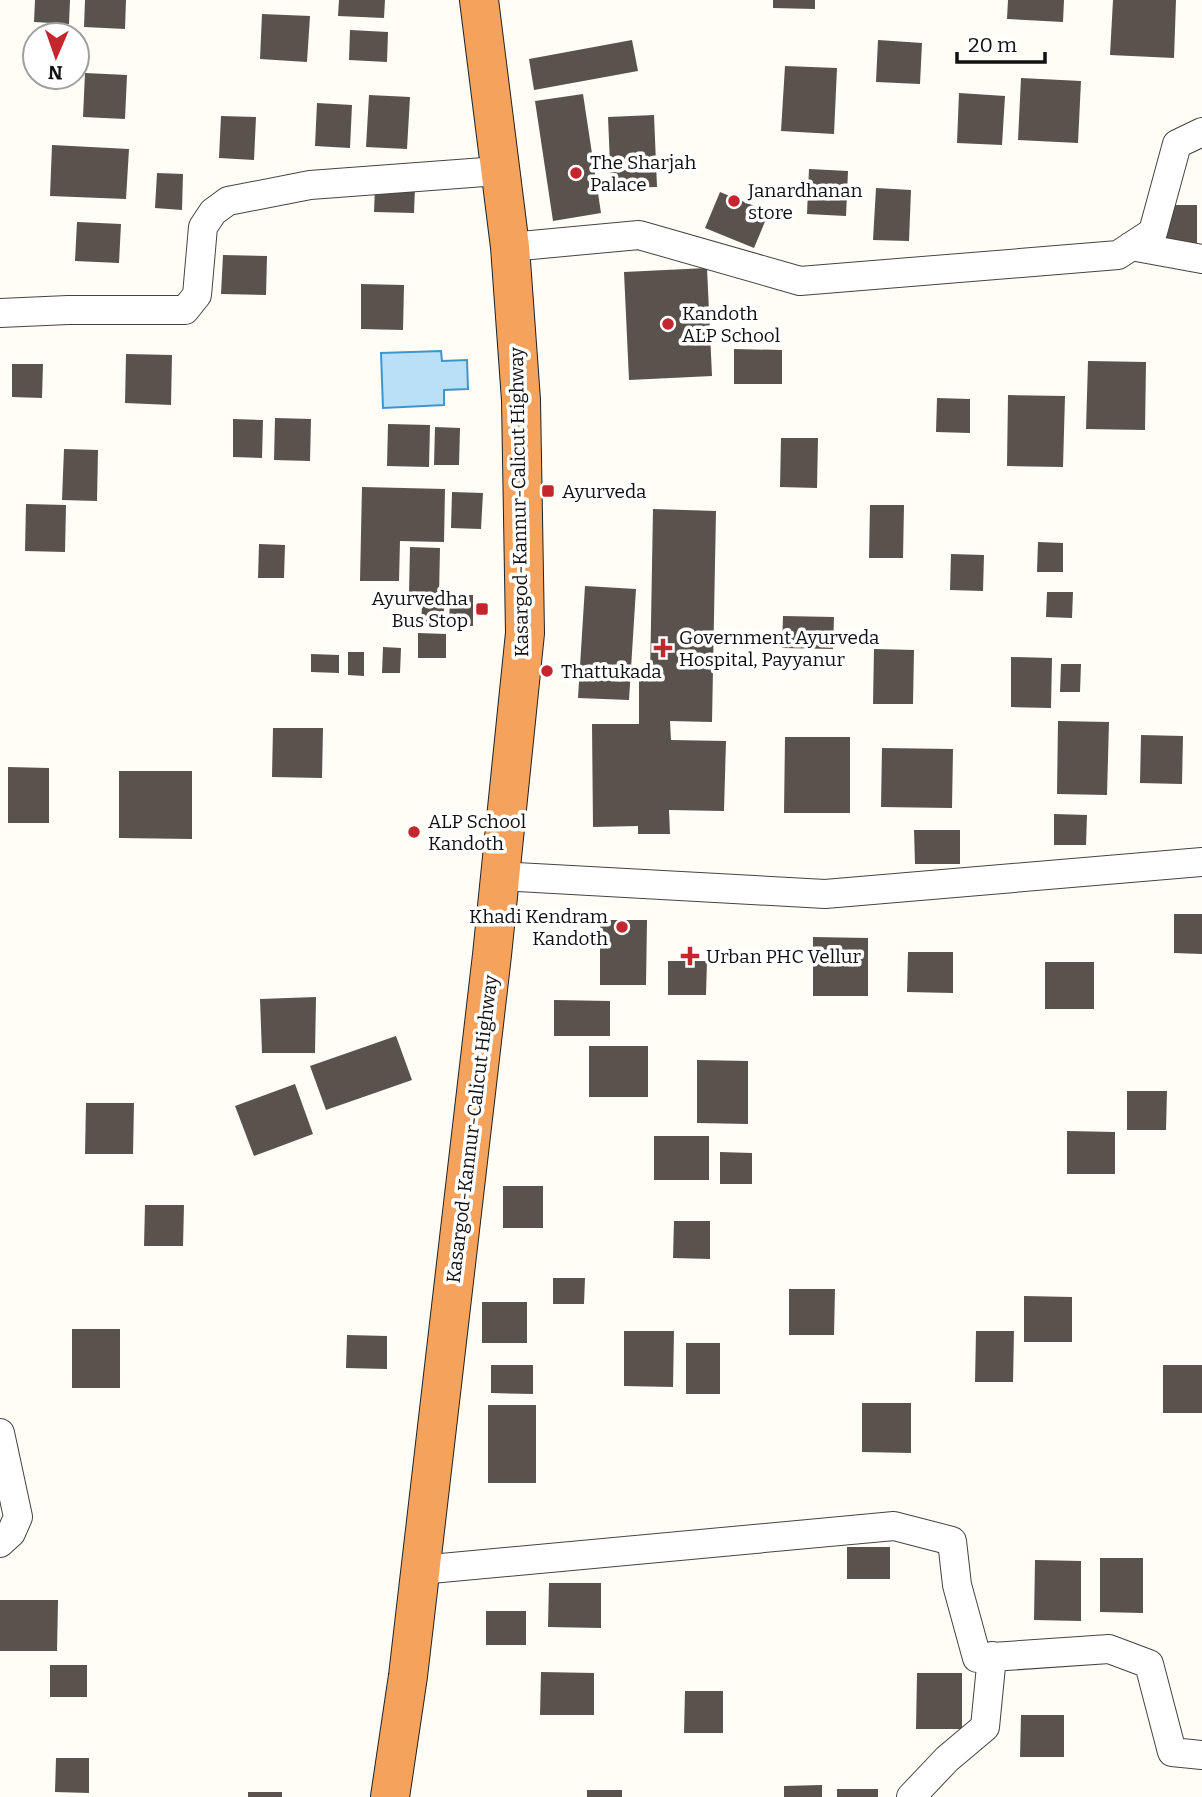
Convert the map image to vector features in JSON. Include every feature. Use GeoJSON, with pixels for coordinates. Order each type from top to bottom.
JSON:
{"type":"FeatureCollection","features":[{"type":"Feature","properties":{"kind":"highway","name":"Kasargod-Kannur-Calicut Highway"},"geometry":{"type":"LineString","coordinates":[[390,1797],[420,1570],[500,876],[525,633],[520,400],[510,247],[498,171],[479,0]]}},
{"type":"Feature","properties":{"kind":"street"},"geometry":{"type":"LineString","coordinates":[[510,247],[639,235],[800,281],[1118,255],[1153,232],[1177,144],[1202,132]]}},
{"type":"Feature","properties":{"kind":"street"},"geometry":{"type":"LineString","coordinates":[[0,313],[185,310],[197,295],[203,228],[213,212],[228,201],[310,185],[498,171]]}},
{"type":"Feature","properties":{"kind":"street"},"geometry":{"type":"LineString","coordinates":[[1131,246],[1202,259]]}},
{"type":"Feature","properties":{"kind":"street"},"geometry":{"type":"LineString","coordinates":[[500,876],[825,894],[1202,862]]}},
{"type":"Feature","properties":{"kind":"street"},"geometry":{"type":"LineString","coordinates":[[0,1433],[18,1517],[12,1532],[0,1543]]}},
{"type":"Feature","properties":{"kind":"street"},"geometry":{"type":"LineString","coordinates":[[420,1570],[894,1526],[952,1541],[957,1585],[977,1658],[1044,1656],[1109,1649],[1149,1664],[1172,1752],[1202,1755]]}},
{"type":"Feature","properties":{"kind":"street"},"geometry":{"type":"LineString","coordinates":[[911,1797],[947,1759],[985,1727],[992,1656]]}},
{"type":"Feature","properties":{"kind":"water"},"geometry":{"type":"Polygon","coordinates":[[[441,351],[442,361],[467,360],[468,389],[444,390],[444,405],[383,408],[381,353],[441,351]]]}},
{"type":"Feature","properties":{"kind":"building"},"geometry":{"type":"Polygon","coordinates":[[[35,0],[70,0],[69,21],[34,21],[35,0]]]}},
{"type":"Feature","properties":{"kind":"building"},"geometry":{"type":"Polygon","coordinates":[[[85,0],[126,0],[125,29],[91,27],[91,21],[84,21],[85,0]]]}},
{"type":"Feature","properties":{"kind":"building"},"geometry":{"type":"Polygon","coordinates":[[[339,0],[385,0],[384,18],[338,16],[339,0]]]}},
{"type":"Feature","properties":{"kind":"building"},"geometry":{"type":"Polygon","coordinates":[[[773,0],[815,0],[815,9],[773,8],[773,0]]]}},
{"type":"Feature","properties":{"kind":"building"},"geometry":{"type":"Polygon","coordinates":[[[1008,0],[1064,0],[1063,22],[1007,19],[1008,0]]]}},
{"type":"Feature","properties":{"kind":"building"},"geometry":{"type":"Polygon","coordinates":[[[1113,0],[1176,0],[1174,58],[1110,55],[1113,0]]]}},
{"type":"Feature","properties":{"kind":"building"},"geometry":{"type":"Polygon","coordinates":[[[262,14],[310,16],[307,62],[260,59],[262,14]]]}},
{"type":"Feature","properties":{"kind":"building"},"geometry":{"type":"Polygon","coordinates":[[[350,30],[388,32],[387,62],[349,60],[350,30]]]}},
{"type":"Feature","properties":{"kind":"building"},"geometry":{"type":"Polygon","coordinates":[[[632,40],[638,71],[534,90],[529,59],[632,40]]]}},
{"type":"Feature","properties":{"kind":"building"},"geometry":{"type":"Polygon","coordinates":[[[878,40],[922,43],[920,84],[876,82],[878,40]]]}},
{"type":"Feature","properties":{"kind":"building"},"geometry":{"type":"Polygon","coordinates":[[[785,66],[837,68],[834,134],[781,131],[785,66]]]}},
{"type":"Feature","properties":{"kind":"building"},"geometry":{"type":"Polygon","coordinates":[[[91,73],[127,75],[125,119],[83,117],[84,91],[91,91],[91,73]]]}},
{"type":"Feature","properties":{"kind":"building"},"geometry":{"type":"Polygon","coordinates":[[[1021,78],[1081,81],[1078,143],[1018,140],[1021,78]]]}},
{"type":"Feature","properties":{"kind":"building"},"geometry":{"type":"Polygon","coordinates":[[[959,93],[1005,96],[1002,145],[957,143],[959,93]]]}},
{"type":"Feature","properties":{"kind":"building"},"geometry":{"type":"Polygon","coordinates":[[[583,94],[601,213],[553,221],[535,101],[583,94]]]}},
{"type":"Feature","properties":{"kind":"building"},"geometry":{"type":"Polygon","coordinates":[[[369,95],[410,97],[407,149],[366,147],[369,95]]]}},
{"type":"Feature","properties":{"kind":"building"},"geometry":{"type":"Polygon","coordinates":[[[317,103],[352,105],[350,148],[315,146],[317,103]]]}},
{"type":"Feature","properties":{"kind":"building"},"geometry":{"type":"Polygon","coordinates":[[[654,115],[657,187],[611,188],[608,117],[654,115]]]}},
{"type":"Feature","properties":{"kind":"building"},"geometry":{"type":"Polygon","coordinates":[[[221,116],[256,117],[254,160],[219,158],[221,116]]]}},
{"type":"Feature","properties":{"kind":"building"},"geometry":{"type":"Polygon","coordinates":[[[52,145],[129,149],[126,199],[50,196],[52,145]]]}},
{"type":"Feature","properties":{"kind":"building"},"geometry":{"type":"Polygon","coordinates":[[[809,169],[848,171],[846,216],[807,214],[809,169]]]}},
{"type":"Feature","properties":{"kind":"building"},"geometry":{"type":"Polygon","coordinates":[[[157,173],[183,174],[182,210],[155,208],[157,173]]]}},
{"type":"Feature","properties":{"kind":"building"},"geometry":{"type":"Polygon","coordinates":[[[375,187],[415,187],[414,213],[374,212],[375,187]]]}},
{"type":"Feature","properties":{"kind":"building"},"geometry":{"type":"Polygon","coordinates":[[[876,188],[911,190],[909,241],[873,240],[876,188]]]}},
{"type":"Feature","properties":{"kind":"building"},"geometry":{"type":"Polygon","coordinates":[[[720,192],[769,212],[754,248],[705,228],[720,192]]]}},
{"type":"Feature","properties":{"kind":"building"},"geometry":{"type":"Polygon","coordinates":[[[1165,205],[1197,205],[1197,243],[1164,243],[1165,205]]]}},
{"type":"Feature","properties":{"kind":"building"},"geometry":{"type":"Polygon","coordinates":[[[77,222],[121,224],[119,263],[75,261],[77,222]]]}},
{"type":"Feature","properties":{"kind":"building"},"geometry":{"type":"Polygon","coordinates":[[[223,255],[267,256],[266,295],[221,294],[223,255]]]}},
{"type":"Feature","properties":{"kind":"building","name":"Kandoth ALP School"},"geometry":{"type":"Polygon","coordinates":[[[707,268],[712,376],[629,380],[624,272],[707,268]]]}},
{"type":"Feature","properties":{"kind":"building"},"geometry":{"type":"Polygon","coordinates":[[[361,284],[404,285],[403,330],[361,329],[361,284]]]}},
{"type":"Feature","properties":{"kind":"building"},"geometry":{"type":"Polygon","coordinates":[[[734,349],[782,350],[782,384],[734,384],[734,349]]]}},
{"type":"Feature","properties":{"kind":"building"},"geometry":{"type":"Polygon","coordinates":[[[126,354],[172,355],[171,405],[125,403],[126,354]]]}},
{"type":"Feature","properties":{"kind":"building"},"geometry":{"type":"Polygon","coordinates":[[[1088,361],[1146,362],[1145,430],[1086,429],[1088,361]]]}},
{"type":"Feature","properties":{"kind":"building"},"geometry":{"type":"Polygon","coordinates":[[[12,364],[43,364],[42,398],[12,397],[12,364]]]}},
{"type":"Feature","properties":{"kind":"building"},"geometry":{"type":"Polygon","coordinates":[[[1008,395],[1065,396],[1063,467],[1007,466],[1008,395]]]}},
{"type":"Feature","properties":{"kind":"building"},"geometry":{"type":"Polygon","coordinates":[[[937,398],[970,399],[970,433],[936,432],[937,398]]]}},
{"type":"Feature","properties":{"kind":"building"},"geometry":{"type":"Polygon","coordinates":[[[275,418],[311,419],[310,461],[274,460],[275,418]]]}},
{"type":"Feature","properties":{"kind":"building"},"geometry":{"type":"Polygon","coordinates":[[[233,419],[263,420],[262,458],[233,457],[233,419]]]}},
{"type":"Feature","properties":{"kind":"building"},"geometry":{"type":"Polygon","coordinates":[[[388,424],[430,425],[429,467],[387,466],[388,424]]]}},
{"type":"Feature","properties":{"kind":"building"},"geometry":{"type":"Polygon","coordinates":[[[435,427],[460,428],[459,465],[434,465],[435,427]]]}},
{"type":"Feature","properties":{"kind":"building"},"geometry":{"type":"Polygon","coordinates":[[[781,438],[818,438],[817,488],[780,487],[781,438]]]}},
{"type":"Feature","properties":{"kind":"building"},"geometry":{"type":"Polygon","coordinates":[[[64,449],[98,450],[97,501],[62,500],[64,449]]]}},
{"type":"Feature","properties":{"kind":"building"},"geometry":{"type":"Polygon","coordinates":[[[362,487],[445,489],[444,542],[400,541],[399,581],[360,581],[362,487]]]}},
{"type":"Feature","properties":{"kind":"building"},"geometry":{"type":"Polygon","coordinates":[[[452,492],[483,493],[481,529],[451,528],[452,492]]]}},
{"type":"Feature","properties":{"kind":"building"},"geometry":{"type":"Polygon","coordinates":[[[26,504],[66,505],[65,552],[25,551],[26,504]]]}},
{"type":"Feature","properties":{"kind":"building"},"geometry":{"type":"Polygon","coordinates":[[[870,505],[904,505],[903,558],[869,558],[870,505]]]}},
{"type":"Feature","properties":{"kind":"building"},"geometry":{"type":"Polygon","coordinates":[[[653,509],[716,511],[712,722],[670,721],[671,740],[726,741],[724,811],[669,810],[670,834],[638,834],[638,826],[593,827],[592,724],[639,724],[639,679],[650,679],[653,509]]]}},
{"type":"Feature","properties":{"kind":"building"},"geometry":{"type":"Polygon","coordinates":[[[1038,542],[1063,543],[1063,572],[1037,572],[1038,542]]]}},
{"type":"Feature","properties":{"kind":"building"},"geometry":{"type":"Polygon","coordinates":[[[259,544],[285,545],[284,578],[258,578],[259,544]]]}},
{"type":"Feature","properties":{"kind":"building"},"geometry":{"type":"Polygon","coordinates":[[[410,547],[440,548],[439,595],[409,594],[410,547]]]}},
{"type":"Feature","properties":{"kind":"building"},"geometry":{"type":"Polygon","coordinates":[[[951,554],[984,555],[983,591],[950,590],[951,554]]]}},
{"type":"Feature","properties":{"kind":"building"},"geometry":{"type":"Polygon","coordinates":[[[585,586],[636,589],[629,700],[578,698],[585,586]]]}},
{"type":"Feature","properties":{"kind":"building"},"geometry":{"type":"Polygon","coordinates":[[[1047,592],[1073,592],[1072,618],[1046,617],[1047,592]]]}},
{"type":"Feature","properties":{"kind":"building"},"geometry":{"type":"Polygon","coordinates":[[[450,595],[473,595],[473,626],[449,626],[450,595]]]}},
{"type":"Feature","properties":{"kind":"building"},"geometry":{"type":"Polygon","coordinates":[[[422,606],[444,607],[444,624],[421,624],[422,606]]]}},
{"type":"Feature","properties":{"kind":"building"},"geometry":{"type":"Polygon","coordinates":[[[783,616],[834,617],[833,649],[782,648],[783,616]]]}},
{"type":"Feature","properties":{"kind":"building"},"geometry":{"type":"Polygon","coordinates":[[[418,633],[446,634],[446,658],[418,658],[418,633]]]}},
{"type":"Feature","properties":{"kind":"building"},"geometry":{"type":"Polygon","coordinates":[[[383,647],[401,648],[400,673],[382,673],[383,647]]]}},
{"type":"Feature","properties":{"kind":"building"},"geometry":{"type":"Polygon","coordinates":[[[874,649],[914,650],[913,704],[873,704],[874,649]]]}},
{"type":"Feature","properties":{"kind":"building"},"geometry":{"type":"Polygon","coordinates":[[[348,652],[364,652],[364,676],[348,675],[348,652]]]}},
{"type":"Feature","properties":{"kind":"building"},"geometry":{"type":"Polygon","coordinates":[[[311,654],[339,655],[339,673],[311,672],[311,654]]]}},
{"type":"Feature","properties":{"kind":"building"},"geometry":{"type":"Polygon","coordinates":[[[1011,657],[1052,658],[1051,708],[1011,707],[1011,657]]]}},
{"type":"Feature","properties":{"kind":"building"},"geometry":{"type":"Polygon","coordinates":[[[1061,664],[1081,664],[1080,692],[1060,692],[1061,664]]]}},
{"type":"Feature","properties":{"kind":"building"},"geometry":{"type":"Polygon","coordinates":[[[1058,721],[1109,722],[1107,795],[1057,794],[1058,721]]]}},
{"type":"Feature","properties":{"kind":"building"},"geometry":{"type":"Polygon","coordinates":[[[273,728],[323,728],[322,778],[272,777],[273,728]]]}},
{"type":"Feature","properties":{"kind":"building"},"geometry":{"type":"Polygon","coordinates":[[[1141,735],[1183,736],[1182,784],[1140,783],[1141,735]]]}},
{"type":"Feature","properties":{"kind":"building"},"geometry":{"type":"Polygon","coordinates":[[[785,737],[850,737],[850,813],[784,813],[785,737]]]}},
{"type":"Feature","properties":{"kind":"building"},"geometry":{"type":"Polygon","coordinates":[[[882,748],[953,749],[952,808],[881,807],[882,748]]]}},
{"type":"Feature","properties":{"kind":"building"},"geometry":{"type":"Polygon","coordinates":[[[8,767],[49,768],[49,823],[8,823],[8,767]]]}},
{"type":"Feature","properties":{"kind":"building"},"geometry":{"type":"Polygon","coordinates":[[[119,771],[192,771],[192,839],[119,838],[119,771]]]}},
{"type":"Feature","properties":{"kind":"building"},"geometry":{"type":"Polygon","coordinates":[[[1054,814],[1087,815],[1086,845],[1054,845],[1054,814]]]}},
{"type":"Feature","properties":{"kind":"building"},"geometry":{"type":"Polygon","coordinates":[[[914,830],[960,830],[960,864],[915,864],[914,830]]]}},
{"type":"Feature","properties":{"kind":"building"},"geometry":{"type":"Polygon","coordinates":[[[1174,914],[1202,914],[1202,954],[1174,953],[1174,914]]]}},
{"type":"Feature","properties":{"kind":"building"},"geometry":{"type":"Polygon","coordinates":[[[600,920],[647,920],[646,985],[600,985],[600,920]]]}},
{"type":"Feature","properties":{"kind":"building"},"geometry":{"type":"Polygon","coordinates":[[[813,937],[868,938],[868,996],[813,996],[813,937]]]}},
{"type":"Feature","properties":{"kind":"building"},"geometry":{"type":"Polygon","coordinates":[[[908,952],[953,952],[953,993],[907,992],[908,952]]]}},
{"type":"Feature","properties":{"kind":"building"},"geometry":{"type":"Polygon","coordinates":[[[668,961],[707,961],[706,995],[668,995],[668,961]]]}},
{"type":"Feature","properties":{"kind":"building"},"geometry":{"type":"Polygon","coordinates":[[[1045,962],[1094,962],[1094,1009],[1045,1009],[1045,962]]]}},
{"type":"Feature","properties":{"kind":"building"},"geometry":{"type":"Polygon","coordinates":[[[316,997],[315,1053],[262,1053],[260,999],[316,997]]]}},
{"type":"Feature","properties":{"kind":"building"},"geometry":{"type":"Polygon","coordinates":[[[554,1000],[610,1001],[610,1036],[554,1036],[554,1000]]]}},
{"type":"Feature","properties":{"kind":"building"},"geometry":{"type":"Polygon","coordinates":[[[396,1036],[412,1080],[326,1110],[310,1066],[396,1036]]]}},
{"type":"Feature","properties":{"kind":"building"},"geometry":{"type":"Polygon","coordinates":[[[589,1046],[648,1046],[648,1097],[589,1097],[589,1046]]]}},
{"type":"Feature","properties":{"kind":"building"},"geometry":{"type":"Polygon","coordinates":[[[697,1060],[748,1061],[748,1124],[697,1123],[697,1060]]]}},
{"type":"Feature","properties":{"kind":"building"},"geometry":{"type":"Polygon","coordinates":[[[295,1084],[313,1134],[254,1156],[235,1106],[295,1084]]]}},
{"type":"Feature","properties":{"kind":"building"},"geometry":{"type":"Polygon","coordinates":[[[1127,1091],[1167,1091],[1166,1130],[1127,1130],[1127,1091]]]}},
{"type":"Feature","properties":{"kind":"building"},"geometry":{"type":"Polygon","coordinates":[[[86,1103],[134,1103],[133,1154],[85,1154],[86,1103]]]}},
{"type":"Feature","properties":{"kind":"building"},"geometry":{"type":"Polygon","coordinates":[[[1067,1131],[1115,1132],[1115,1174],[1067,1174],[1067,1131]]]}},
{"type":"Feature","properties":{"kind":"building"},"geometry":{"type":"Polygon","coordinates":[[[654,1136],[709,1136],[709,1180],[654,1180],[654,1136]]]}},
{"type":"Feature","properties":{"kind":"building"},"geometry":{"type":"Polygon","coordinates":[[[720,1152],[752,1153],[752,1184],[720,1184],[720,1152]]]}},
{"type":"Feature","properties":{"kind":"building"},"geometry":{"type":"Polygon","coordinates":[[[503,1186],[543,1186],[543,1228],[503,1228],[503,1186]]]}},
{"type":"Feature","properties":{"kind":"building"},"geometry":{"type":"Polygon","coordinates":[[[145,1205],[184,1205],[183,1246],[144,1246],[145,1205]]]}},
{"type":"Feature","properties":{"kind":"building"},"geometry":{"type":"Polygon","coordinates":[[[674,1221],[710,1221],[710,1259],[673,1258],[674,1221]]]}},
{"type":"Feature","properties":{"kind":"building"},"geometry":{"type":"Polygon","coordinates":[[[553,1278],[585,1278],[584,1304],[553,1304],[553,1278]]]}},
{"type":"Feature","properties":{"kind":"building"},"geometry":{"type":"Polygon","coordinates":[[[789,1289],[835,1289],[834,1335],[789,1335],[789,1289]]]}},
{"type":"Feature","properties":{"kind":"building"},"geometry":{"type":"Polygon","coordinates":[[[1024,1296],[1072,1297],[1072,1342],[1024,1342],[1024,1296]]]}},
{"type":"Feature","properties":{"kind":"building"},"geometry":{"type":"Polygon","coordinates":[[[482,1302],[527,1302],[527,1343],[482,1343],[482,1302]]]}},
{"type":"Feature","properties":{"kind":"building"},"geometry":{"type":"Polygon","coordinates":[[[72,1329],[120,1329],[120,1388],[72,1388],[72,1329]]]}},
{"type":"Feature","properties":{"kind":"building"},"geometry":{"type":"Polygon","coordinates":[[[624,1331],[674,1331],[673,1387],[624,1386],[624,1331]]]}},
{"type":"Feature","properties":{"kind":"building"},"geometry":{"type":"Polygon","coordinates":[[[976,1331],[1014,1331],[1013,1382],[975,1382],[976,1331]]]}},
{"type":"Feature","properties":{"kind":"building"},"geometry":{"type":"Polygon","coordinates":[[[347,1335],[387,1336],[387,1369],[346,1368],[347,1335]]]}},
{"type":"Feature","properties":{"kind":"building"},"geometry":{"type":"Polygon","coordinates":[[[686,1343],[720,1343],[720,1394],[686,1394],[686,1343]]]}},
{"type":"Feature","properties":{"kind":"building"},"geometry":{"type":"Polygon","coordinates":[[[491,1365],[533,1365],[533,1394],[491,1393],[491,1365]]]}},
{"type":"Feature","properties":{"kind":"building"},"geometry":{"type":"Polygon","coordinates":[[[1163,1365],[1202,1365],[1202,1413],[1163,1413],[1163,1365]]]}},
{"type":"Feature","properties":{"kind":"building"},"geometry":{"type":"Polygon","coordinates":[[[862,1403],[911,1403],[911,1453],[862,1452],[862,1403]]]}},
{"type":"Feature","properties":{"kind":"building"},"geometry":{"type":"Polygon","coordinates":[[[488,1405],[536,1405],[536,1483],[488,1483],[488,1405]]]}},
{"type":"Feature","properties":{"kind":"building"},"geometry":{"type":"Polygon","coordinates":[[[847,1547],[890,1547],[890,1579],[847,1579],[847,1547]]]}},
{"type":"Feature","properties":{"kind":"building"},"geometry":{"type":"Polygon","coordinates":[[[1100,1558],[1143,1558],[1143,1613],[1100,1612],[1100,1558]]]}},
{"type":"Feature","properties":{"kind":"building"},"geometry":{"type":"Polygon","coordinates":[[[1035,1560],[1081,1561],[1081,1621],[1034,1620],[1035,1560]]]}},
{"type":"Feature","properties":{"kind":"building"},"geometry":{"type":"Polygon","coordinates":[[[549,1583],[601,1583],[601,1628],[548,1627],[549,1583]]]}},
{"type":"Feature","properties":{"kind":"building"},"geometry":{"type":"Polygon","coordinates":[[[0,1600],[58,1600],[57,1651],[0,1651],[0,1600]]]}},
{"type":"Feature","properties":{"kind":"building"},"geometry":{"type":"Polygon","coordinates":[[[486,1611],[526,1611],[526,1645],[486,1645],[486,1611]]]}},
{"type":"Feature","properties":{"kind":"building"},"geometry":{"type":"Polygon","coordinates":[[[50,1665],[87,1665],[87,1697],[50,1697],[50,1665]]]}},
{"type":"Feature","properties":{"kind":"building"},"geometry":{"type":"Polygon","coordinates":[[[541,1672],[594,1673],[594,1715],[540,1715],[541,1672]]]}},
{"type":"Feature","properties":{"kind":"building"},"geometry":{"type":"Polygon","coordinates":[[[917,1673],[962,1673],[962,1729],[916,1729],[917,1673]]]}},
{"type":"Feature","properties":{"kind":"building"},"geometry":{"type":"Polygon","coordinates":[[[685,1691],[723,1691],[723,1733],[684,1733],[685,1691]]]}},
{"type":"Feature","properties":{"kind":"building"},"geometry":{"type":"Polygon","coordinates":[[[1021,1715],[1064,1715],[1064,1757],[1020,1757],[1021,1715]]]}},
{"type":"Feature","properties":{"kind":"building"},"geometry":{"type":"Polygon","coordinates":[[[56,1758],[89,1758],[89,1793],[55,1792],[56,1758]]]}},
{"type":"Feature","properties":{"kind":"building"},"geometry":{"type":"Polygon","coordinates":[[[822,1785],[822,1797],[784,1797],[784,1786],[822,1785]]]}},
{"type":"Feature","properties":{"kind":"building"},"geometry":{"type":"Polygon","coordinates":[[[837,1789],[878,1789],[878,1797],[837,1797],[837,1789]]]}},
{"type":"Feature","properties":{"kind":"building"},"geometry":{"type":"Polygon","coordinates":[[[587,1790],[622,1790],[622,1797],[587,1797],[587,1790]]]}},
{"type":"Feature","properties":{"kind":"building"},"geometry":{"type":"Polygon","coordinates":[[[248,1792],[282,1792],[282,1797],[248,1797],[248,1792]]]}},
{"type":"Feature","properties":{"kind":"place","name":"The Sharjah Palace"},"geometry":{"type":"Point","coordinates":[576,173]}},
{"type":"Feature","properties":{"kind":"place","name":"Janardhanan store"},"geometry":{"type":"Point","coordinates":[734,201]}},
{"type":"Feature","properties":{"kind":"place","name":"Kandoth ALP School"},"geometry":{"type":"Point","coordinates":[668,324]}},
{"type":"Feature","properties":{"kind":"place","name":"Ayurveda"},"geometry":{"type":"Point","coordinates":[548,491]}},
{"type":"Feature","properties":{"kind":"place","name":"Ayurvedha Bus Stop"},"geometry":{"type":"Point","coordinates":[482,609]}},
{"type":"Feature","properties":{"kind":"place","name":"Government Ayurveda Hospital, Payyanur"},"geometry":{"type":"Point","coordinates":[663,648]}},
{"type":"Feature","properties":{"kind":"place","name":"Thattukada"},"geometry":{"type":"Point","coordinates":[547,671]}},
{"type":"Feature","properties":{"kind":"place","name":"ALP School Kandoth"},"geometry":{"type":"Point","coordinates":[414,832]}},
{"type":"Feature","properties":{"kind":"place","name":"Khadi Kendram Kandoth"},"geometry":{"type":"Point","coordinates":[622,927]}},
{"type":"Feature","properties":{"kind":"place","name":"Urban PHC Vellur"},"geometry":{"type":"Point","coordinates":[690,956]}}]}
